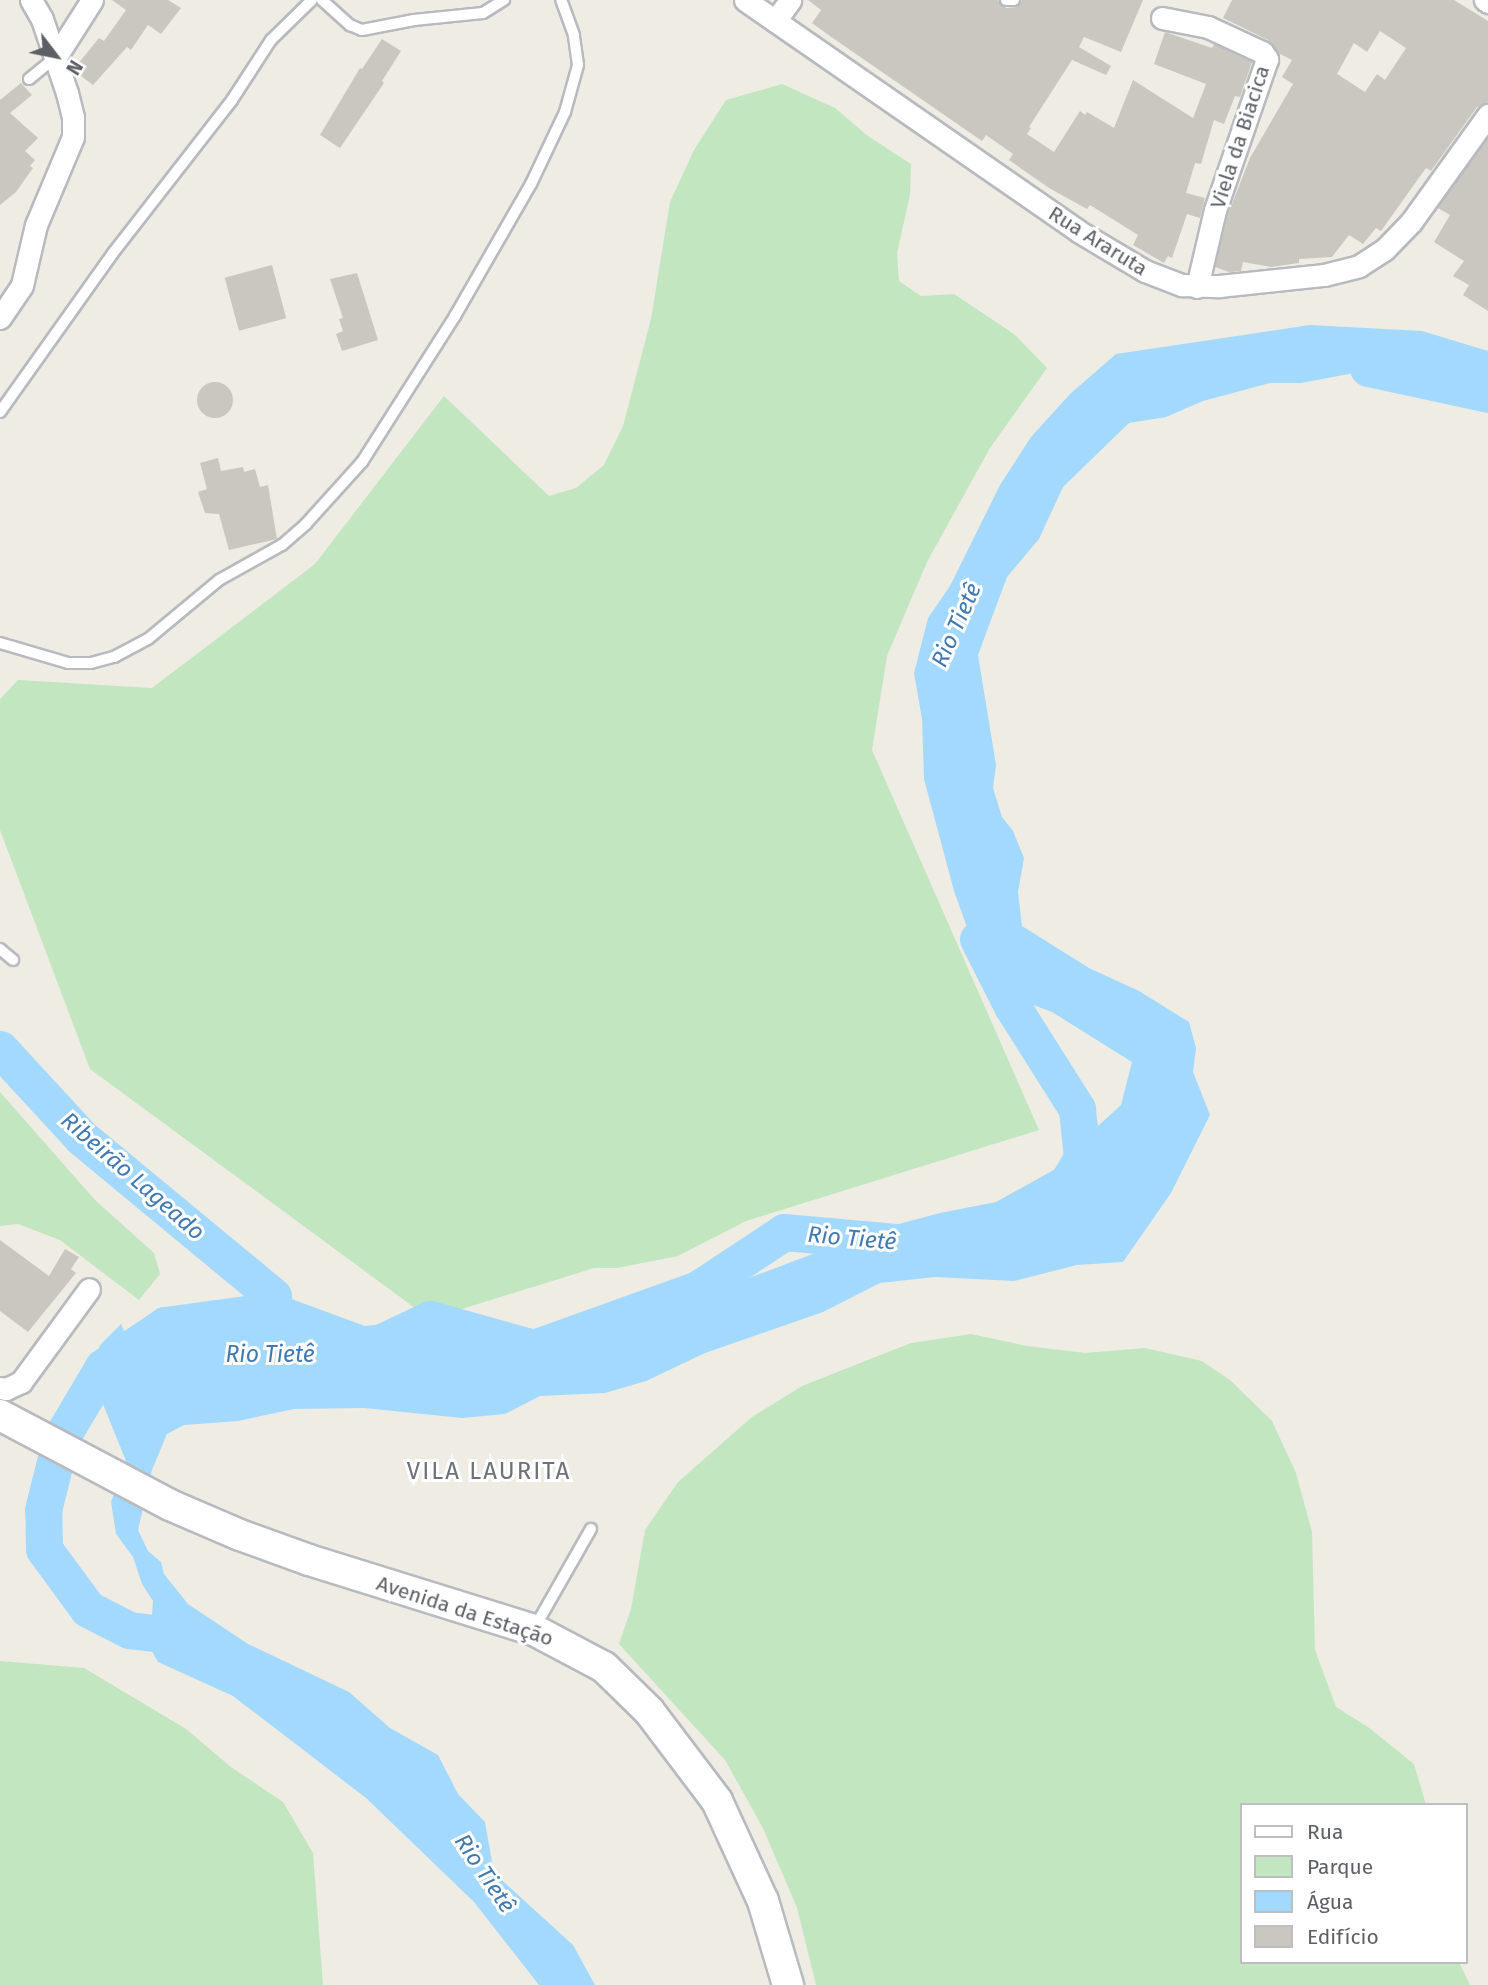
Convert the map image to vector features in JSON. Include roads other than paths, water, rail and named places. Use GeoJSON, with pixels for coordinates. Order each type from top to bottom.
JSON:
{"type":"FeatureCollection","features":[{"type":"Feature","properties":{"kind":"street"},"geometry":{"type":"LineString","coordinates":[[0,318],[22,285],[36,225],[72,137],[73,117],[55,58],[31,0]]}},
{"type":"Feature","properties":{"kind":"street"},"geometry":{"type":"LineString","coordinates":[[55,58],[92,0]]}},
{"type":"Feature","properties":{"kind":"street","name":"Rua Araruta"},"geometry":{"type":"LineString","coordinates":[[745,0],[1109,251],[1166,281],[1196,287],[1324,275],[1359,266],[1384,250],[1411,222],[1488,115]]}},
{"type":"Feature","properties":{"kind":"street"},"geometry":{"type":"LineString","coordinates":[[775,21],[790,0]]}},
{"type":"Feature","properties":{"kind":"street","name":"Viela da Biacica"},"geometry":{"type":"LineString","coordinates":[[1162,18],[1208,27],[1262,51],[1267,59],[1216,210],[1196,287]]}},
{"type":"Feature","properties":{"kind":"street"},"geometry":{"type":"LineString","coordinates":[[0,1388],[6,1389],[21,1382],[89,1289]]}},
{"type":"Feature","properties":{"kind":"street","name":"Avenida da Estação"},"geometry":{"type":"LineString","coordinates":[[2,1417],[170,1504],[309,1560],[534,1630],[604,1667],[649,1711],[717,1801],[741,1847],[763,1901],[788,1985]]}},
{"type":"Feature","properties":{"kind":"lane"},"geometry":{"type":"LineString","coordinates":[[0,412],[113,253],[232,100],[271,40],[312,0]]}},
{"type":"Feature","properties":{"kind":"lane"},"geometry":{"type":"LineString","coordinates":[[322,0],[350,25],[362,30],[414,20],[483,13],[504,0]]}},
{"type":"Feature","properties":{"kind":"lane"},"geometry":{"type":"LineString","coordinates":[[0,643],[68,663],[91,663],[114,657],[148,639],[219,580],[282,545],[354,471],[396,411],[455,316],[531,184],[565,112],[578,65],[574,35],[561,0]]}},
{"type":"Feature","properties":{"kind":"lane"},"geometry":{"type":"LineString","coordinates":[[1006,0],[1014,0]]}},
{"type":"Feature","properties":{"kind":"lane"},"geometry":{"type":"LineString","coordinates":[[29,79],[55,58]]}},
{"type":"Feature","properties":{"kind":"lane"},"geometry":{"type":"LineString","coordinates":[[0,949],[13,960]]}},
{"type":"Feature","properties":{"kind":"lane"},"geometry":{"type":"LineString","coordinates":[[534,1630],[591,1529]]}},
{"type":"Feature","properties":{"kind":"water","name":"Rio Tietê"},"geometry":{"type":"Polygon","coordinates":[[[1310,325],[1422,331],[1488,351],[1488,386],[1467,378],[1406,379],[1370,370],[1301,383],[1270,383],[1203,401],[1166,417],[1129,423],[1063,487],[1039,539],[1007,577],[978,655],[996,765],[993,788],[1002,817],[1013,831],[1024,858],[1018,892],[1022,926],[1089,968],[1139,991],[1189,1022],[1196,1048],[1193,1072],[1210,1115],[1171,1193],[1123,1262],[1077,1265],[1014,1281],[935,1277],[880,1283],[823,1312],[705,1353],[646,1381],[605,1393],[540,1396],[505,1414],[462,1418],[364,1408],[294,1409],[238,1421],[184,1425],[167,1434],[152,1470],[138,1530],[148,1551],[161,1562],[164,1574],[188,1604],[248,1644],[349,1692],[390,1728],[438,1755],[458,1794],[485,1822],[494,1873],[573,1945],[595,1985],[539,1985],[474,1902],[366,1798],[233,1696],[158,1662],[143,1635],[152,1614],[153,1601],[142,1584],[133,1557],[116,1534],[111,1502],[126,1461],[92,1377],[100,1345],[121,1324],[132,1347],[157,1345],[201,1332],[248,1295],[286,1297],[365,1326],[430,1319],[487,1346],[572,1345],[876,1230],[996,1202],[1068,1162],[1099,1125],[1121,1105],[1132,1062],[1052,1012],[1012,997],[978,958],[954,891],[924,779],[922,719],[914,673],[928,618],[950,586],[1000,485],[1031,437],[1070,394],[1116,354],[1310,325]]]}},
{"type":"Feature","properties":{"kind":"waterway","name":"Rio Tietê"},"geometry":{"type":"LineString","coordinates":[[1368,368],[1488,394]]}},
{"type":"Feature","properties":{"kind":"waterway","name":"Rio Tietê"},"geometry":{"type":"LineString","coordinates":[[978,939],[1012,1006],[1077,1109],[1082,1158],[1062,1191]]}},
{"type":"Feature","properties":{"kind":"waterway","name":"Ribeirão Lageado"},"geometry":{"type":"LineString","coordinates":[[0,1049],[82,1138],[273,1296]]}},
{"type":"Feature","properties":{"kind":"waterway","name":"Rio Tietê"},"geometry":{"type":"LineString","coordinates":[[386,1340],[430,1319],[534,1348],[698,1289],[784,1232],[907,1243]]}},
{"type":"Feature","properties":{"kind":"waterway","name":"Rio Tietê"},"geometry":{"type":"LineString","coordinates":[[194,1638],[129,1630],[88,1609],[44,1549],[43,1510],[61,1438],[103,1367],[165,1325],[269,1311]]}},
{"type":"Feature","properties":{"kind":"district","name":"VILA LAURITA"},"geometry":{"type":"Point","coordinates":[489,1472]}}]}
